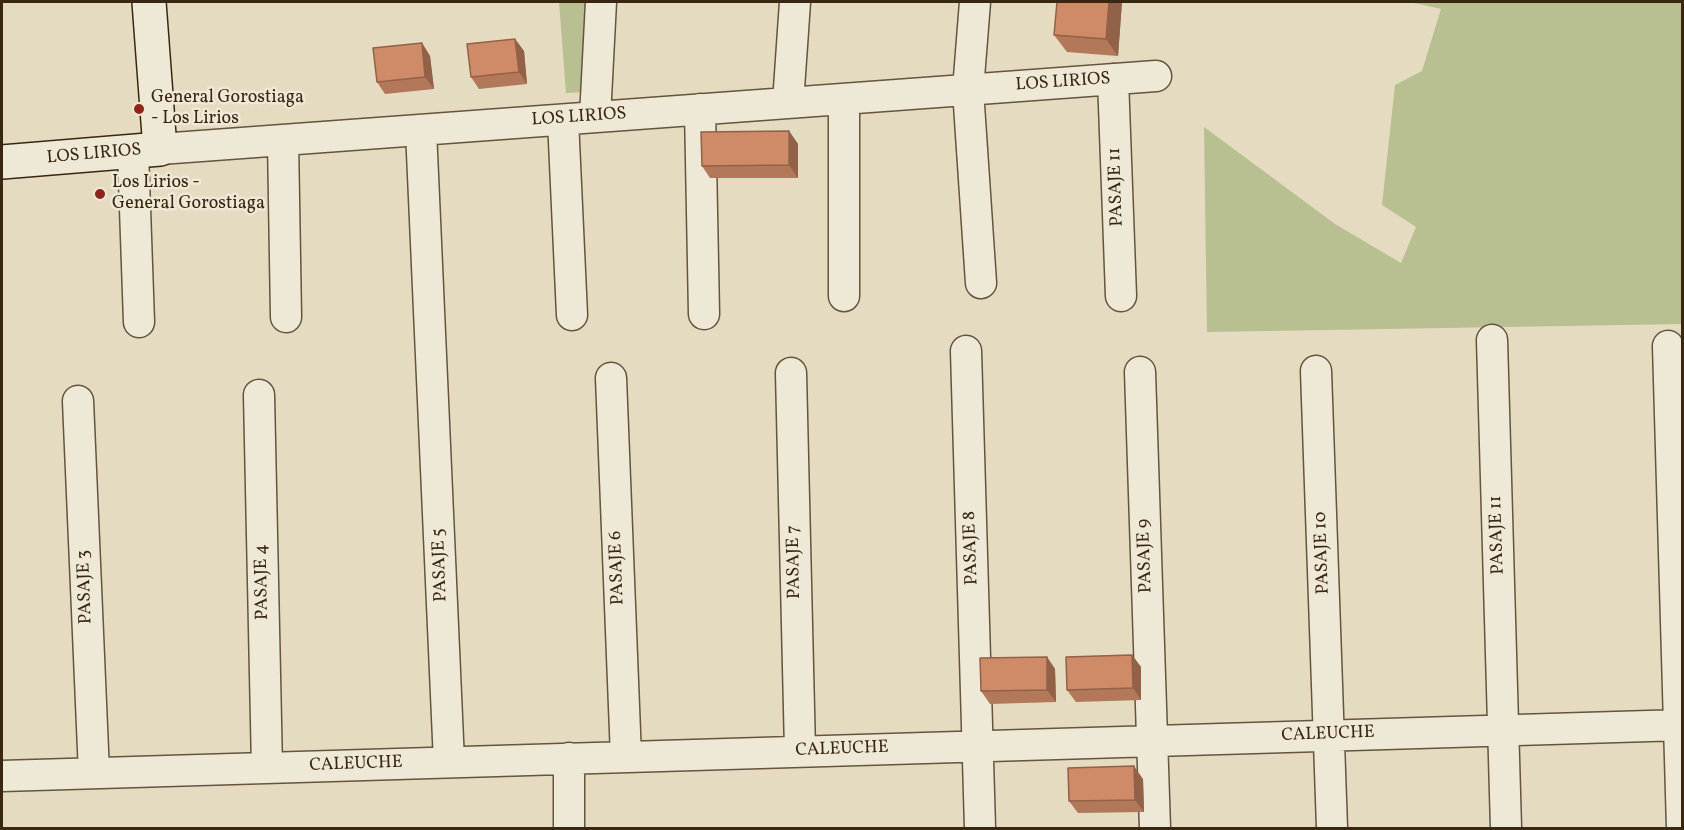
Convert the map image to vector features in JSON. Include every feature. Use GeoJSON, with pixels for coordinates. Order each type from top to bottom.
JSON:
{"type":"FeatureCollection","features":[{"type":"Feature","properties":{"kind":"street"},"geometry":{"type":"LineString","coordinates":[[139,322],[147,150],[149,2]]}},
{"type":"Feature","properties":{"kind":"street"},"geometry":{"type":"LineString","coordinates":[[595,117],[601,2]]}},
{"type":"Feature","properties":{"kind":"street"},"geometry":{"type":"LineString","coordinates":[[788,103],[795,2]]}},
{"type":"Feature","properties":{"kind":"street"},"geometry":{"type":"LineString","coordinates":[[975,2],[968,90],[981,284]]}},
{"type":"Feature","properties":{"kind":"street","name":"LOS LIRIOS"},"geometry":{"type":"LineString","coordinates":[[2,162],[1156,76]]}},
{"type":"Feature","properties":{"kind":"street","name":"PASAJE 11"},"geometry":{"type":"LineString","coordinates":[[1113,79],[1121,296]]}},
{"type":"Feature","properties":{"kind":"street"},"geometry":{"type":"LineString","coordinates":[[844,99],[844,296]]}},
{"type":"Feature","properties":{"kind":"street"},"geometry":{"type":"LineString","coordinates":[[700,110],[704,314]]}},
{"type":"Feature","properties":{"kind":"street"},"geometry":{"type":"LineString","coordinates":[[562,120],[572,315]]}},
{"type":"Feature","properties":{"kind":"street","name":"PASAJE 5"},"geometry":{"type":"LineString","coordinates":[[421,130],[449,762]]}},
{"type":"Feature","properties":{"kind":"street"},"geometry":{"type":"LineString","coordinates":[[283,140],[286,317]]}},
{"type":"Feature","properties":{"kind":"street","name":"PASAJE 11"},"geometry":{"type":"LineString","coordinates":[[1492,340],[1506,828]]}},
{"type":"Feature","properties":{"kind":"street"},"geometry":{"type":"LineString","coordinates":[[1668,346],[1681,725],[1682,828]]}},
{"type":"Feature","properties":{"kind":"street","name":"PASAJE 8"},"geometry":{"type":"LineString","coordinates":[[966,351],[980,828]]}},
{"type":"Feature","properties":{"kind":"street","name":"PASAJE 10"},"geometry":{"type":"LineString","coordinates":[[1317,371],[1332,828]]}},
{"type":"Feature","properties":{"kind":"street","name":"PASAJE 9"},"geometry":{"type":"LineString","coordinates":[[1140,372],[1155,828]]}},
{"type":"Feature","properties":{"kind":"street","name":"PASAJE 7"},"geometry":{"type":"LineString","coordinates":[[791,373],[800,751]]}},
{"type":"Feature","properties":{"kind":"street","name":"PASAJE 6"},"geometry":{"type":"LineString","coordinates":[[610,378],[626,757]]}},
{"type":"Feature","properties":{"kind":"street","name":"PASAJE 4"},"geometry":{"type":"LineString","coordinates":[[259,395],[267,768]]}},
{"type":"Feature","properties":{"kind":"street","name":"PASAJE 3"},"geometry":{"type":"LineString","coordinates":[[78,401],[94,773]]}},
{"type":"Feature","properties":{"kind":"street","name":"CALEUCHE"},"geometry":{"type":"LineString","coordinates":[[2,776],[1681,725]]}},
{"type":"Feature","properties":{"kind":"street"},"geometry":{"type":"LineString","coordinates":[[569,758],[569,828]]}},
{"type":"Feature","properties":{"kind":"green space"},"geometry":{"type":"Polygon","coordinates":[[[559,2],[589,2],[587,92],[566,93],[559,2]]]}},
{"type":"Feature","properties":{"kind":"green space"},"geometry":{"type":"Polygon","coordinates":[[[1410,2],[1682,2],[1682,324],[1207,332],[1204,127],[1335,224],[1401,263],[1416,227],[1382,205],[1395,85],[1422,71],[1441,9],[1410,2]]]}},
{"type":"Feature","properties":{"kind":"building"},"geometry":{"type":"Polygon","coordinates":[[[1057,2],[1109,2],[1106,39],[1054,35],[1057,2]]]}},
{"type":"Feature","properties":{"kind":"building"},"geometry":{"type":"Polygon","coordinates":[[[515,39],[519,72],[471,77],[467,44],[515,39]]]}},
{"type":"Feature","properties":{"kind":"building"},"geometry":{"type":"Polygon","coordinates":[[[422,43],[425,77],[377,82],[373,48],[422,43]]]}},
{"type":"Feature","properties":{"kind":"building"},"geometry":{"type":"Polygon","coordinates":[[[789,131],[789,165],[702,166],[701,132],[789,131]]]}},
{"type":"Feature","properties":{"kind":"building"},"geometry":{"type":"Polygon","coordinates":[[[1132,655],[1133,688],[1067,690],[1066,657],[1132,655]]]}},
{"type":"Feature","properties":{"kind":"building"},"geometry":{"type":"Polygon","coordinates":[[[1047,657],[1047,690],[981,691],[980,658],[1047,657]]]}},
{"type":"Feature","properties":{"kind":"building"},"geometry":{"type":"Polygon","coordinates":[[[1134,766],[1135,800],[1069,801],[1068,768],[1134,766]]]}},
{"type":"Feature","properties":{"kind":"place","name":"General Gorostiaga - Los Lirios"},"geometry":{"type":"Point","coordinates":[139,109]}},
{"type":"Feature","properties":{"kind":"place","name":"Los Lirios - General Gorostiaga"},"geometry":{"type":"Point","coordinates":[100,194]}}]}
